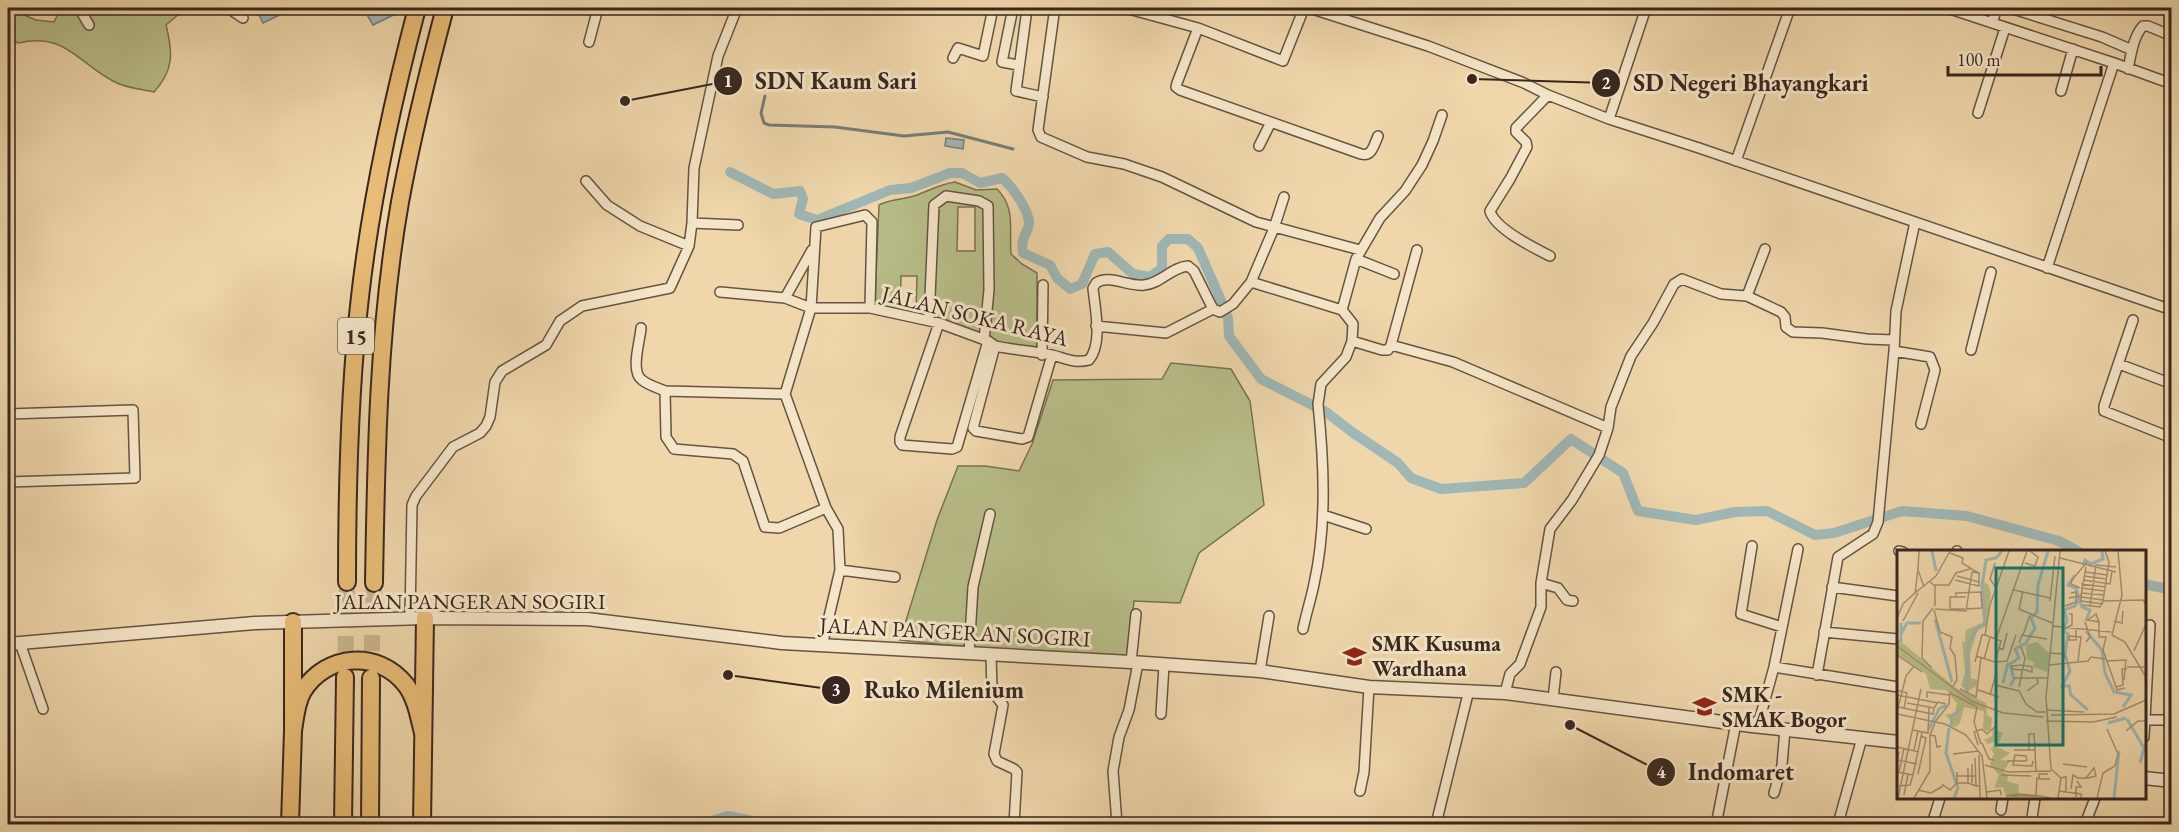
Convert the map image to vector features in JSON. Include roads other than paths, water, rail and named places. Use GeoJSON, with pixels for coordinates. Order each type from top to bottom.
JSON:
{"type":"FeatureCollection","features":[{"type":"Feature","properties":{"kind":"highway","name":"15"},"geometry":{"type":"LineString","coordinates":[[347,582],[348,472],[359,308],[374,198],[395,94],[417,8]]}},
{"type":"Feature","properties":{"kind":"highway","name":"15"},"geometry":{"type":"LineString","coordinates":[[374,582],[379,398],[386,316],[400,204],[422,98],[445,8]]}},
{"type":"Feature","properties":{"kind":"highway"},"geometry":{"type":"LineString","coordinates":[[418,619],[423,733],[422,825]]}},
{"type":"Feature","properties":{"kind":"highway"},"geometry":{"type":"LineString","coordinates":[[290,825],[293,622]]}},
{"type":"Feature","properties":{"kind":"highway"},"geometry":{"type":"LineString","coordinates":[[293,731],[296,710],[302,693],[313,678],[327,667],[343,661],[361,659],[393,672],[406,685],[415,702],[423,733]]}},
{"type":"Feature","properties":{"kind":"highway"},"geometry":{"type":"LineString","coordinates":[[343,825],[345,677]]}},
{"type":"Feature","properties":{"kind":"highway"},"geometry":{"type":"LineString","coordinates":[[370,825],[371,678]]}},
{"type":"Feature","properties":{"kind":"street"},"geometry":{"type":"LineString","coordinates":[[79,8],[89,25]]}},
{"type":"Feature","properties":{"kind":"street"},"geometry":{"type":"LineString","coordinates":[[228,8],[243,18]]}},
{"type":"Feature","properties":{"kind":"street"},"geometry":{"type":"LineString","coordinates":[[589,42],[598,8]]}},
{"type":"Feature","properties":{"kind":"street"},"geometry":{"type":"LineString","coordinates":[[418,619],[412,505],[416,496],[453,447],[480,433],[486,426],[490,417],[495,382],[502,371],[546,345],[560,321],[582,306],[670,288],[689,246],[694,168],[718,56],[737,8]]}},
{"type":"Feature","properties":{"kind":"street"},"geometry":{"type":"LineString","coordinates":[[953,58],[958,48],[983,56],[993,8]]}},
{"type":"Feature","properties":{"kind":"street"},"geometry":{"type":"LineString","coordinates":[[1013,8],[1002,62],[1018,65]]}},
{"type":"Feature","properties":{"kind":"street"},"geometry":{"type":"LineString","coordinates":[[1125,8],[1198,28],[1283,61],[1304,8]]}},
{"type":"Feature","properties":{"kind":"street"},"geometry":{"type":"LineString","coordinates":[[1309,8],[1428,46],[1524,82],[1548,95],[1609,119],[2172,310]]}},
{"type":"Feature","properties":{"kind":"street"},"geometry":{"type":"LineString","coordinates":[[1609,119],[1646,8]]}},
{"type":"Feature","properties":{"kind":"street"},"geometry":{"type":"LineString","coordinates":[[1736,161],[1790,8]]}},
{"type":"Feature","properties":{"kind":"street"},"geometry":{"type":"LineString","coordinates":[[1947,8],[2172,84]]}},
{"type":"Feature","properties":{"kind":"street"},"geometry":{"type":"LineString","coordinates":[[1992,23],[1997,8]]}},
{"type":"Feature","properties":{"kind":"street"},"geometry":{"type":"LineString","coordinates":[[2010,8],[2102,37],[2132,50]]}},
{"type":"Feature","properties":{"kind":"street"},"geometry":{"type":"LineString","coordinates":[[1027,9],[1016,91],[1043,97]]}},
{"type":"Feature","properties":{"kind":"street"},"geometry":{"type":"LineString","coordinates":[[1054,14],[1038,130],[1041,137],[1087,156],[1124,164],[1162,177],[1256,222],[1358,255],[1394,274]]}},
{"type":"Feature","properties":{"kind":"street"},"geometry":{"type":"LineString","coordinates":[[2061,45],[2066,26]]}},
{"type":"Feature","properties":{"kind":"street"},"geometry":{"type":"LineString","coordinates":[[2128,69],[2132,50],[2143,26],[2170,32]]}},
{"type":"Feature","properties":{"kind":"street"},"geometry":{"type":"LineString","coordinates":[[1978,113],[2006,27]]}},
{"type":"Feature","properties":{"kind":"street"},"geometry":{"type":"LineString","coordinates":[[1198,28],[1178,83],[1178,89],[1366,156],[1370,153],[1378,136]]}},
{"type":"Feature","properties":{"kind":"street"},"geometry":{"type":"LineString","coordinates":[[985,49],[1003,51]]}},
{"type":"Feature","properties":{"kind":"street"},"geometry":{"type":"LineString","coordinates":[[2061,91],[2073,49]]}},
{"type":"Feature","properties":{"kind":"street"},"geometry":{"type":"LineString","coordinates":[[2047,268],[2114,63]]}},
{"type":"Feature","properties":{"kind":"street"},"geometry":{"type":"LineString","coordinates":[[1548,95],[1516,128],[1516,132],[1526,142],[1527,147],[1490,211],[1491,216],[1498,223],[1523,242],[1550,256]]}},
{"type":"Feature","properties":{"kind":"street"},"geometry":{"type":"LineString","coordinates":[[1342,310],[1358,255],[1380,218],[1405,191],[1422,165],[1442,115]]}},
{"type":"Feature","properties":{"kind":"street"},"geometry":{"type":"LineString","coordinates":[[1259,146],[1271,122]]}},
{"type":"Feature","properties":{"kind":"street"},"geometry":{"type":"LineString","coordinates":[[585,181],[607,205],[640,226],[689,246]]}},
{"type":"Feature","properties":{"kind":"street"},"geometry":{"type":"LineString","coordinates":[[929,320],[934,205],[946,196],[979,201],[988,206],[989,342],[973,428],[976,431],[1022,440],[1028,437],[1052,355]]}},
{"type":"Feature","properties":{"kind":"street"},"geometry":{"type":"LineString","coordinates":[[1217,311],[1194,271],[1188,266],[1147,285],[1106,280],[1098,281],[1094,288],[1096,326],[1166,333],[1217,311],[1233,304],[1251,282],[1274,228],[1284,197]]}},
{"type":"Feature","properties":{"kind":"street"},"geometry":{"type":"LineString","coordinates":[[822,646],[840,570],[838,529],[826,508],[785,394],[811,308],[816,227],[865,215],[873,222],[870,308]]}},
{"type":"Feature","properties":{"kind":"street"},"geometry":{"type":"LineString","coordinates":[[1817,675],[1838,556],[1873,534],[1878,522],[1896,311],[1915,222]]}},
{"type":"Feature","properties":{"kind":"street"},"geometry":{"type":"LineString","coordinates":[[692,223],[738,225]]}},
{"type":"Feature","properties":{"kind":"street"},"geometry":{"type":"LineString","coordinates":[[785,298],[814,246]]}},
{"type":"Feature","properties":{"kind":"street"},"geometry":{"type":"LineString","coordinates":[[1747,296],[1765,249]]}},
{"type":"Feature","properties":{"kind":"street"},"geometry":{"type":"LineString","coordinates":[[1352,341],[1388,350],[1417,250]]}},
{"type":"Feature","properties":{"kind":"street"},"geometry":{"type":"LineString","coordinates":[[1971,350],[1991,272]]}},
{"type":"Feature","properties":{"kind":"street"},"geometry":{"type":"LineString","coordinates":[[1505,693],[1510,674],[1520,664],[1541,607],[1541,583],[1550,529],[1572,500],[1599,455],[1608,428],[1611,406],[1631,356],[1653,323],[1674,284],[1682,279],[1721,294],[1747,296],[1781,312],[1785,317],[1786,327],[1793,332],[1894,340]]}},
{"type":"Feature","properties":{"kind":"street"},"geometry":{"type":"LineString","coordinates":[[1251,282],[1342,310],[1353,324],[1352,341],[1346,357],[1321,384],[1318,404],[1323,515],[1314,586],[1307,604],[1303,629]]}},
{"type":"Feature","properties":{"kind":"street"},"geometry":{"type":"LineString","coordinates":[[1041,355],[1043,285]]}},
{"type":"Feature","properties":{"kind":"street"},"geometry":{"type":"LineString","coordinates":[[720,292],[785,298],[811,308]]}},
{"type":"Feature","properties":{"kind":"street","name":"JALAN SOKA RAYA"},"geometry":{"type":"LineString","coordinates":[[811,308],[870,308],[929,320],[989,342],[1041,355],[1052,355],[1067,361],[1089,360],[1095,351],[1096,326]]}},
{"type":"Feature","properties":{"kind":"street"},"geometry":{"type":"LineString","coordinates":[[2133,320],[2104,411],[2172,438]]}},
{"type":"Feature","properties":{"kind":"street"},"geometry":{"type":"LineString","coordinates":[[939,323],[900,437],[902,445],[952,449],[957,447],[989,342]]}},
{"type":"Feature","properties":{"kind":"street"},"geometry":{"type":"LineString","coordinates":[[641,328],[636,371],[642,380],[665,391],[785,394]]}},
{"type":"Feature","properties":{"kind":"street"},"geometry":{"type":"LineString","coordinates":[[1391,345],[1453,362],[1608,428]]}},
{"type":"Feature","properties":{"kind":"street"},"geometry":{"type":"LineString","coordinates":[[1894,351],[1930,357],[1935,370],[1921,424]]}},
{"type":"Feature","properties":{"kind":"street"},"geometry":{"type":"LineString","coordinates":[[2119,364],[2172,384]]}},
{"type":"Feature","properties":{"kind":"street"},"geometry":{"type":"LineString","coordinates":[[665,391],[666,437],[674,449],[733,454],[743,461],[765,527],[779,528],[826,508]]}},
{"type":"Feature","properties":{"kind":"street"},"geometry":{"type":"LineString","coordinates":[[8,414],[133,410],[135,478],[8,482]]}},
{"type":"Feature","properties":{"kind":"street"},"geometry":{"type":"LineString","coordinates":[[969,654],[973,587],[990,514]]}},
{"type":"Feature","properties":{"kind":"street"},"geometry":{"type":"LineString","coordinates":[[1323,515],[1366,529]]}},
{"type":"Feature","properties":{"kind":"street"},"geometry":{"type":"LineString","coordinates":[[1752,546],[1741,614],[1782,627]]}},
{"type":"Feature","properties":{"kind":"street"},"geometry":{"type":"LineString","coordinates":[[1752,726],[1760,718],[1774,667],[1798,549]]}},
{"type":"Feature","properties":{"kind":"street"},"geometry":{"type":"LineString","coordinates":[[840,570],[895,577]]}},
{"type":"Feature","properties":{"kind":"street"},"geometry":{"type":"LineString","coordinates":[[1541,583],[1558,588],[1568,600],[1573,601]]}},
{"type":"Feature","properties":{"kind":"street"},"geometry":{"type":"LineString","coordinates":[[1832,587],[1897,596]]}},
{"type":"Feature","properties":{"kind":"street"},"geometry":{"type":"LineString","coordinates":[[1117,825],[1113,789],[1115,758],[1123,724],[1130,710],[1135,662],[1136,614]]}},
{"type":"Feature","properties":{"kind":"street"},"geometry":{"type":"LineString","coordinates":[[1260,671],[1269,616]]}},
{"type":"Feature","properties":{"kind":"street","name":"JALAN PANGERAN SOGIRI"},"geometry":{"type":"LineString","coordinates":[[14,643],[255,623],[418,619],[586,619],[822,646],[1135,662],[1164,666],[1260,671],[1369,687],[1505,693],[1752,726],[1897,742]]}},
{"type":"Feature","properties":{"kind":"street"},"geometry":{"type":"LineString","coordinates":[[2146,701],[2150,625]]}},
{"type":"Feature","properties":{"kind":"street"},"geometry":{"type":"LineString","coordinates":[[1824,632],[1897,639]]}},
{"type":"Feature","properties":{"kind":"street"},"geometry":{"type":"LineString","coordinates":[[14,643],[43,709]]}},
{"type":"Feature","properties":{"kind":"street"},"geometry":{"type":"LineString","coordinates":[[992,654],[992,691],[1003,705],[994,754],[997,761],[1017,772],[1014,825]]}},
{"type":"Feature","properties":{"kind":"street"},"geometry":{"type":"LineString","coordinates":[[1161,714],[1164,666]]}},
{"type":"Feature","properties":{"kind":"street"},"geometry":{"type":"LineString","coordinates":[[1774,667],[1897,687]]}},
{"type":"Feature","properties":{"kind":"street"},"geometry":{"type":"LineString","coordinates":[[1553,699],[1556,672]]}},
{"type":"Feature","properties":{"kind":"street"},"geometry":{"type":"LineString","coordinates":[[1360,791],[1365,772],[1369,687]]}},
{"type":"Feature","properties":{"kind":"street"},"geometry":{"type":"LineString","coordinates":[[1436,825],[1469,690]]}},
{"type":"Feature","properties":{"kind":"street"},"geometry":{"type":"LineString","coordinates":[[2146,720],[2172,720]]}},
{"type":"Feature","properties":{"kind":"street"},"geometry":{"type":"LineString","coordinates":[[1717,820],[1736,723]]}},
{"type":"Feature","properties":{"kind":"street"},"geometry":{"type":"LineString","coordinates":[[1774,793],[1782,765],[1785,729]]}},
{"type":"Feature","properties":{"kind":"street"},"geometry":{"type":"LineString","coordinates":[[1839,820],[1862,738]]}},
{"type":"Feature","properties":{"kind":"street"},"geometry":{"type":"LineString","coordinates":[[2146,778],[2172,781]]}},
{"type":"Feature","properties":{"kind":"street"},"geometry":{"type":"LineString","coordinates":[[1932,825],[1940,799]]}},
{"type":"Feature","properties":{"kind":"street"},"geometry":{"type":"LineString","coordinates":[[2001,810],[2003,799]]}},
{"type":"Feature","properties":{"kind":"street"},"geometry":{"type":"LineString","coordinates":[[2031,825],[2035,799]]}},
{"type":"Feature","properties":{"kind":"street"},"geometry":{"type":"LineString","coordinates":[[2085,825],[2095,799]]}},
{"type":"Feature","properties":{"kind":"water"},"geometry":{"type":"Polygon","coordinates":[[[279,8],[282,14],[263,23],[256,9],[279,8]]]}},
{"type":"Feature","properties":{"kind":"water"},"geometry":{"type":"Polygon","coordinates":[[[363,8],[408,8],[373,25],[363,8]]]}},
{"type":"Feature","properties":{"kind":"water"},"geometry":{"type":"Polygon","coordinates":[[[946,138],[964,140],[963,149],[945,146],[946,138]]]}},
{"type":"Feature","properties":{"kind":"waterway"},"geometry":{"type":"LineString","coordinates":[[765,96],[761,113],[764,123],[769,125],[835,127],[904,136],[948,132],[1013,149]]}},
{"type":"Feature","properties":{"kind":"waterway"},"geometry":{"type":"LineString","coordinates":[[730,172],[773,194],[800,191],[803,199],[799,214],[817,220],[890,190],[911,188],[950,173],[962,173],[980,183],[1002,178],[1019,198],[1028,217],[1029,226],[1023,242],[1023,253],[1050,265],[1057,278],[1070,289],[1082,284],[1095,254],[1108,252],[1133,274],[1150,277],[1162,268],[1162,246],[1169,239],[1188,239],[1198,248],[1223,305],[1228,318],[1229,336],[1261,379],[1326,412],[1398,463],[1411,478],[1441,489],[1524,483],[1571,439],[1623,473],[1638,511],[1696,520],[1735,512],[1767,511],[1815,535],[1834,533],[1902,511],[1967,516],[2059,541],[2075,550]]}},
{"type":"Feature","properties":{"kind":"waterway"},"geometry":{"type":"LineString","coordinates":[[2146,584],[2172,590]]}},
{"type":"Feature","properties":{"kind":"waterway"},"geometry":{"type":"LineString","coordinates":[[715,824],[728,820],[749,824]]}},
{"type":"Feature","properties":{"kind":"tunnel"},"geometry":{"type":"LineString","coordinates":[[345,676],[347,582]]}},
{"type":"Feature","properties":{"kind":"tunnel"},"geometry":{"type":"LineString","coordinates":[[371,675],[374,583]]}},
{"type":"Feature","properties":{"kind":"place","name":"SD Negeri Bhayangkari"},"geometry":{"type":"Point","coordinates":[1472,79]}},
{"type":"Feature","properties":{"kind":"place","name":"SDN Kaum Sari"},"geometry":{"type":"Point","coordinates":[625,101]}},
{"type":"Feature","properties":{"kind":"place","name":"SMK Kusuma Wardhana"},"geometry":{"type":"Point","coordinates":[1354,656]}},
{"type":"Feature","properties":{"kind":"place","name":"Ruko Milenium"},"geometry":{"type":"Point","coordinates":[728,675]}},
{"type":"Feature","properties":{"kind":"place","name":"SMK - SMAK Bogor"},"geometry":{"type":"Point","coordinates":[1704,707]}},
{"type":"Feature","properties":{"kind":"place","name":"Indomaret"},"geometry":{"type":"Point","coordinates":[1570,725]}}]}
